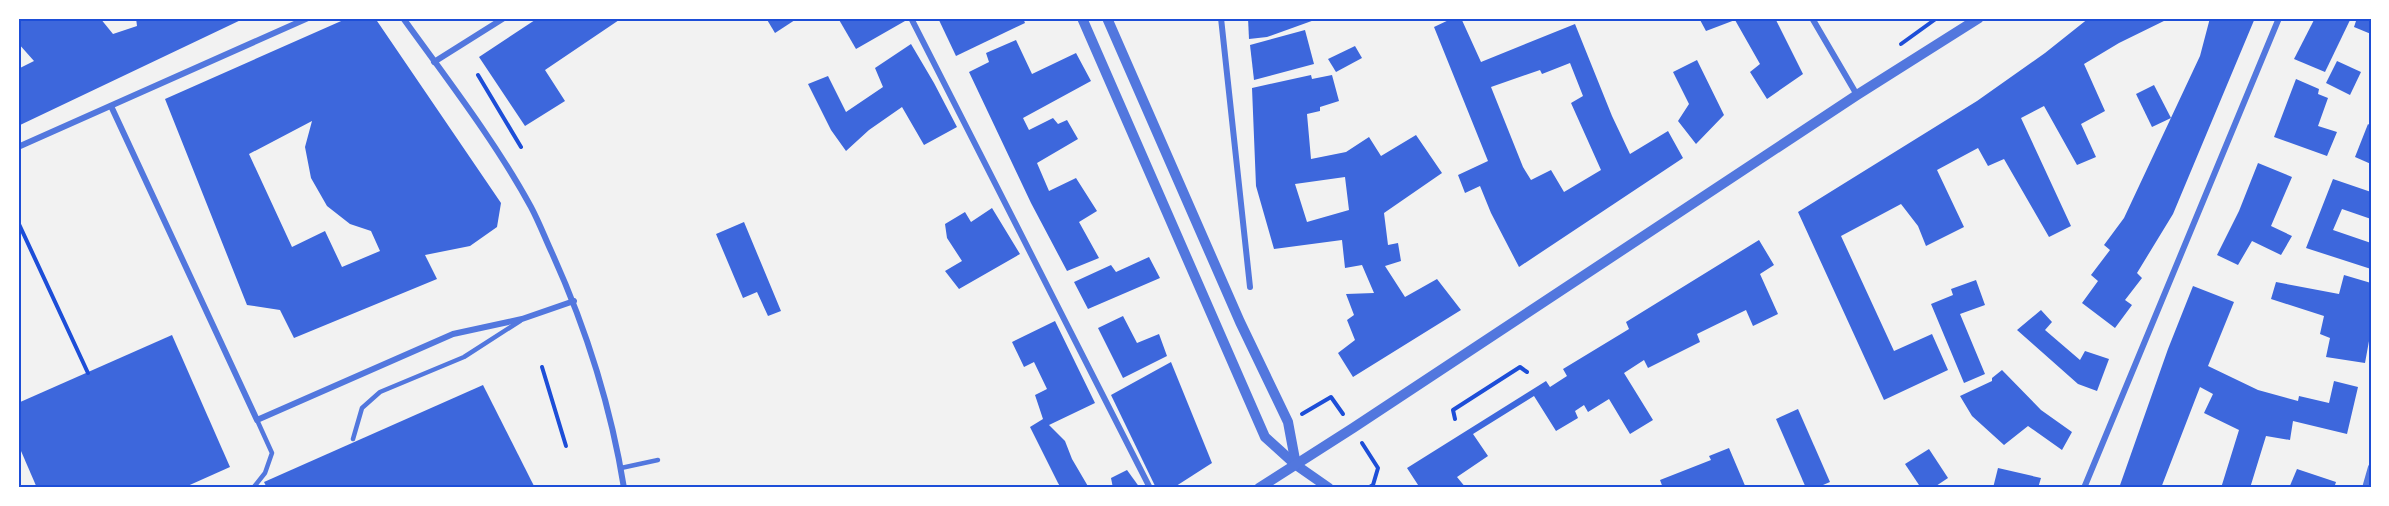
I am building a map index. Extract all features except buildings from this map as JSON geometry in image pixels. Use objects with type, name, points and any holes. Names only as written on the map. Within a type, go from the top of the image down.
[{"type":"street","points":[[18,147],[308,18]]},
{"type":"street","points":[[403,18],[501,158],[531,207],[574,301],[605,400],[624,488]]},
{"type":"street","points":[[434,62],[504,18]]},
{"type":"street","points":[[911,18],[1150,488]]},
{"type":"street","points":[[1082,18],[1265,436],[1296,465],[1329,488]]},
{"type":"street","points":[[1107,18],[1240,322],[1288,422],[1296,465]]},
{"type":"street","points":[[1221,18],[1250,287]]},
{"type":"street","points":[[1812,18],[1857,95]]},
{"type":"street","points":[[1259,488],[1857,95],[1979,18]]},
{"type":"street","points":[[2084,488],[2279,18]]},
{"type":"street","points":[[111,106],[257,420],[453,334],[522,319],[574,301]]},
{"type":"street","points":[[2365,488],[2371,467]]},
{"type":"lane","points":[[353,439],[362,408],[380,392],[464,357],[522,319]]},
{"type":"lane","points":[[254,488],[265,473],[272,453],[257,420]]},
{"type":"lane","points":[[621,468],[658,460]]},
{"type":"path","points":[[478,75],[521,147]]},
{"type":"path","points":[[18,222],[88,373]]},
{"type":"path","points":[[542,367],[566,446]]},
{"type":"path","points":[[1455,418],[1453,410],[1520,367],[1527,372]]}]
